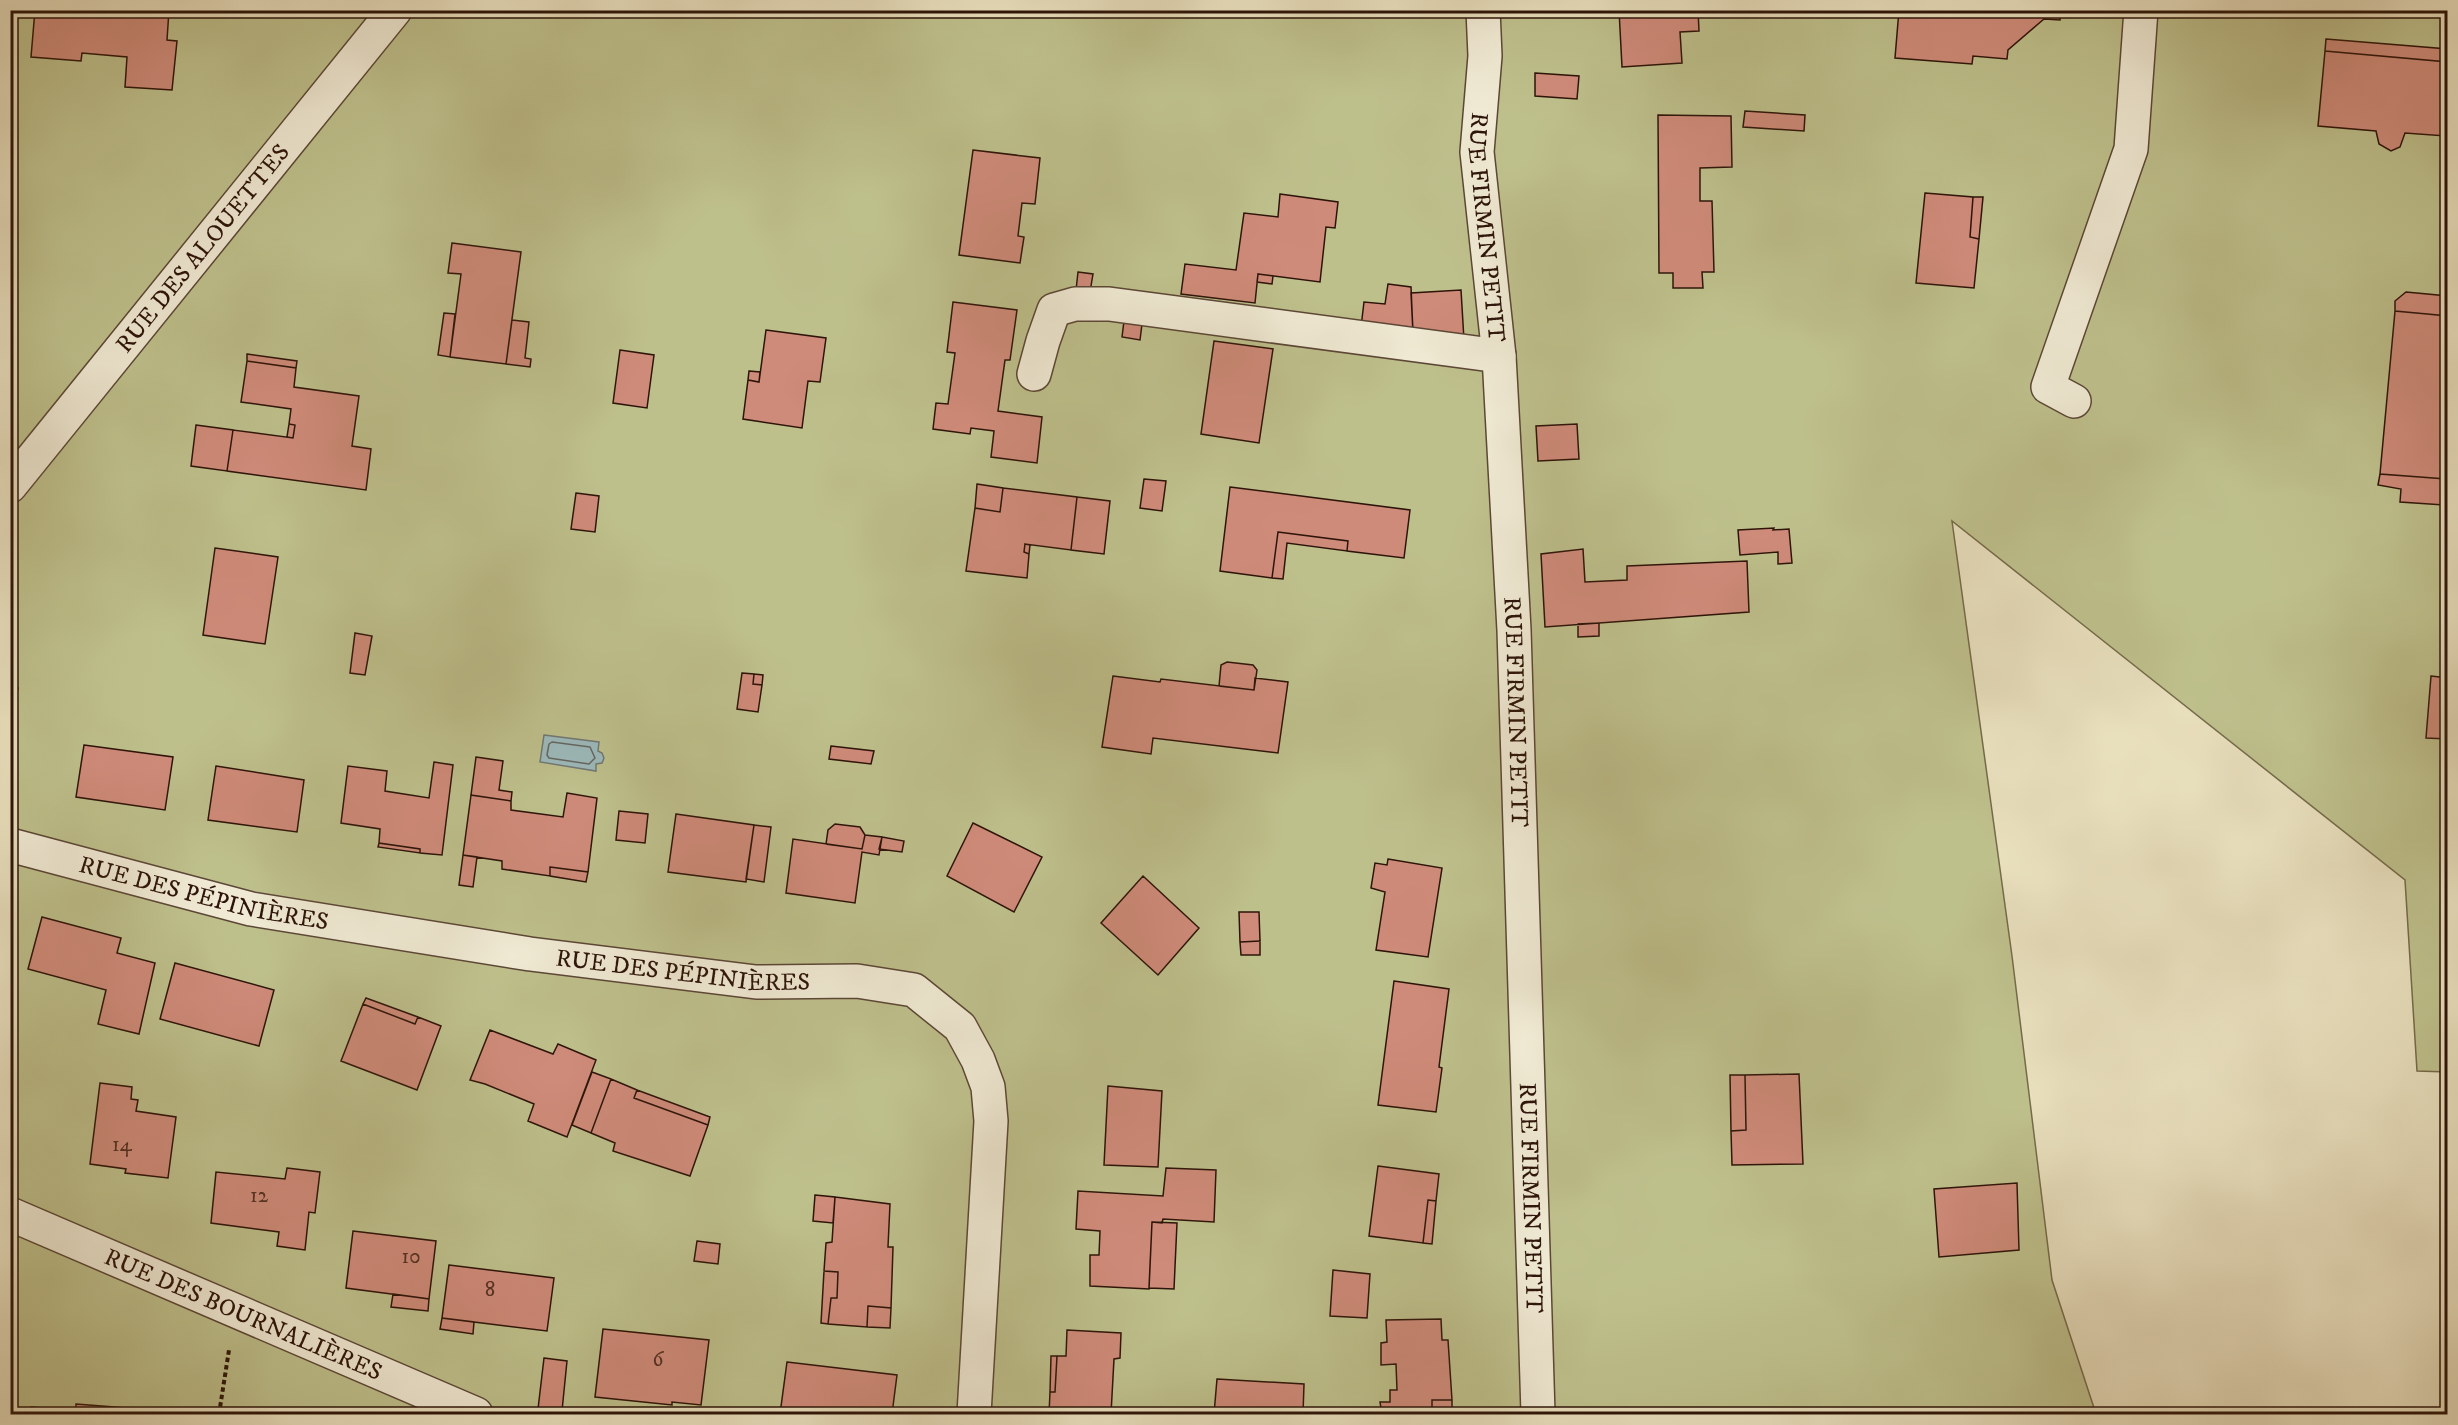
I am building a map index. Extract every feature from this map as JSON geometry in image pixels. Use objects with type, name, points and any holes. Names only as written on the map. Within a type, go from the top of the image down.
[{"type":"street","name":"RUE DES ALOUETTES","points":[[10,486],[395,10]]},
{"type":"street","name":"RUE FIRMIN PETIT","points":[[1483,10],[1485,56],[1477,152],[1499,356],[1514,642],[1539,1414]]},
{"type":"street","points":[[2074,401],[2048,387],[2131,149],[2141,10]]},
{"type":"street","points":[[1034,374],[1054,310],[1075,304],[1109,304],[1499,356]]},
{"type":"street","name":"RUE DES PÉPINIÈRES","points":[[10,845],[250,909],[483,947],[756,982],[856,981],[914,990],[960,1027],[978,1060],[988,1087],[991,1121],[974,1414]]},
{"type":"street","name":"RUE DES BOURNALIÈRES","points":[[10,1214],[476,1414]]},
{"type":"path","points":[[219,1414],[235,1310]]},
{"type":"green space","points":[[10,11],[2447,11],[2447,1072],[2417,1071],[2405,880],[1952,521],[2012,956],[2052,1280],[2096,1414],[11,1414]]},
{"type":"water","points":[[544,735],[599,742],[598,751],[604,758],[602,763],[596,764],[596,771],[540,762]]},
{"type":"building","points":[[35,10],[84,10],[84,14],[104,15],[104,10],[169,10],[167,40],[177,41],[172,90],[125,87],[127,57],[82,53],[81,61],[31,57]]},
{"type":"building","points":[[1619,10],[1698,10],[1699,31],[1680,32],[1682,63],[1622,67]]},
{"type":"building","points":[[1899,10],[1994,13],[1997,10],[2061,10],[2060,20],[2044,19],[2008,50],[2007,59],[1973,56],[1972,64],[1895,58]]},
{"type":"building","points":[[2326,39],[2448,49],[2447,62],[2325,51]]},
{"type":"building","points":[[2325,51],[2448,62],[2446,136],[2405,133],[2400,147],[2391,151],[2379,144],[2376,131],[2318,126]]},
{"type":"building","points":[[1535,73],[1579,76],[1577,99],[1535,96]]},
{"type":"building","points":[[1745,111],[1805,115],[1804,131],[1743,127]]},
{"type":"building","points":[[1658,115],[1731,116],[1732,167],[1700,168],[1700,201],[1712,201],[1714,272],[1702,272],[1703,288],[1673,288],[1673,273],[1659,273]]},
{"type":"building","points":[[973,150],[1040,158],[1035,204],[1022,203],[1018,236],[1024,237],[1020,263],[959,255]]},
{"type":"building","points":[[1925,193],[1973,197],[1970,237],[1979,239],[1974,288],[1916,283]]},
{"type":"building","points":[[1280,194],[1338,202],[1335,228],[1326,227],[1320,282],[1258,274],[1255,303],[1181,294],[1185,264],[1236,270],[1244,213],[1278,217]]},
{"type":"building","points":[[1973,197],[1983,197],[1979,239],[1970,237]]},
{"type":"building","points":[[452,243],[521,252],[506,364],[450,357],[461,274],[448,273]]},
{"type":"building","points":[[1078,272],[1093,274],[1090,292],[1076,290]]},
{"type":"building","points":[[1258,274],[1273,276],[1272,284],[1257,282]]},
{"type":"building","points":[[1388,284],[1411,287],[1413,333],[1361,327],[1364,302],[1385,304]]},
{"type":"building","points":[[1461,290],[1464,340],[1413,333],[1411,293]]},
{"type":"building","points":[[2406,292],[2448,296],[2448,316],[2395,311],[2395,301]]},
{"type":"building","points":[[953,302],[1017,310],[1010,360],[1005,360],[998,411],[1042,417],[1037,463],[991,457],[994,431],[971,428],[970,434],[933,429],[936,403],[948,404],[955,353],[947,352]]},
{"type":"building","points":[[2395,311],[2448,316],[2446,479],[2380,474]]},
{"type":"building","points":[[444,313],[455,314],[450,357],[438,355]]},
{"type":"building","points":[[512,320],[529,322],[525,358],[531,359],[530,367],[506,364]]},
{"type":"building","points":[[1124,321],[1142,324],[1140,340],[1122,337]]},
{"type":"building","points":[[766,330],[826,338],[820,382],[808,381],[802,428],[743,419],[748,380],[759,382]]},
{"type":"building","points":[[1214,341],[1273,349],[1259,443],[1201,434]]},
{"type":"building","points":[[620,350],[654,355],[647,408],[613,403]]},
{"type":"building","points":[[247,354],[297,361],[296,368],[247,361]]},
{"type":"building","points":[[247,361],[296,368],[294,387],[359,396],[352,446],[371,449],[366,490],[227,471],[233,430],[293,438],[295,425],[289,424],[291,409],[241,402]]},
{"type":"building","points":[[749,371],[760,372],[759,382],[748,380]]},
{"type":"building","points":[[289,424],[295,425],[293,438],[287,437]]},
{"type":"building","points":[[1577,424],[1579,459],[1538,461],[1536,426]]},
{"type":"building","points":[[196,425],[233,430],[227,471],[191,466]]},
{"type":"building","points":[[2380,474],[2446,479],[2444,505],[2400,502],[2401,489],[2378,485]]},
{"type":"building","points":[[1144,479],[1166,481],[1162,511],[1140,508]]},
{"type":"building","points":[[977,484],[1003,488],[1000,512],[975,508]]},
{"type":"building","points":[[1230,487],[1410,510],[1404,558],[1347,551],[1348,541],[1278,532],[1272,578],[1220,571]]},
{"type":"building","points":[[1003,488],[1077,497],[1071,550],[1025,544],[1024,552],[1029,554],[1027,578],[966,571],[975,508],[1000,512]]},
{"type":"building","points":[[576,493],[599,496],[595,532],[571,529]]},
{"type":"building","points":[[1077,497],[1110,501],[1104,554],[1071,550]]},
{"type":"building","points":[[1774,528],[1773,530],[1789,529],[1792,563],[1778,564],[1778,552],[1740,555],[1738,530]]},
{"type":"building","points":[[1278,532],[1348,541],[1347,551],[1287,543],[1283,579],[1272,578]]},
{"type":"building","points":[[1025,544],[1030,545],[1029,554],[1024,552]]},
{"type":"building","points":[[215,548],[278,557],[265,644],[203,635]]},
{"type":"building","points":[[1583,549],[1585,582],[1627,580],[1627,566],[1747,561],[1749,612],[1545,627],[1541,554]]},
{"type":"building","points":[[1599,623],[1599,636],[1578,637],[1578,624]]},
{"type":"building","points":[[355,633],[372,636],[365,675],[350,673]]},
{"type":"building","points":[[1227,662],[1253,665],[1257,670],[1254,690],[1219,686],[1221,665]]},
{"type":"building","points":[[742,673],[754,674],[753,684],[762,685],[758,712],[737,709]]},
{"type":"building","points":[[754,674],[763,675],[762,685],[753,684]]},
{"type":"building","points":[[1113,676],[1254,690],[1255,678],[1288,682],[1278,753],[1153,738],[1151,754],[1102,747]]},
{"type":"building","points":[[2431,676],[2448,678],[2448,739],[2426,738]]},
{"type":"building","points":[[10,686],[18,688],[10,716]]},
{"type":"building","points":[[84,745],[173,757],[165,810],[76,797]]},
{"type":"building","points":[[831,746],[874,751],[871,764],[829,759]]},
{"type":"building","points":[[476,757],[503,761],[499,790],[512,792],[511,801],[471,795]]},
{"type":"building","points":[[434,762],[453,765],[442,855],[420,853],[420,849],[379,843],[380,829],[341,823],[348,766],[387,771],[385,791],[429,798]]},
{"type":"building","points":[[216,766],[304,780],[297,832],[208,820]]},
{"type":"building","points":[[567,793],[597,798],[588,872],[550,867],[550,876],[502,869],[502,861],[463,855],[471,795],[511,801],[511,810],[563,817]]},
{"type":"building","points":[[619,811],[648,814],[645,843],[616,840]]},
{"type":"building","points":[[676,814],[754,825],[746,882],[668,872]]},
{"type":"building","points":[[973,823],[1042,857],[1014,912],[947,876]]},
{"type":"building","points":[[835,824],[860,827],[865,835],[862,849],[826,844],[828,830]]},
{"type":"building","points":[[754,825],[771,827],[764,882],[746,879]]},
{"type":"building","points":[[865,835],[882,837],[879,855],[862,852],[855,903],[786,893],[793,839],[862,849]]},
{"type":"building","points":[[882,837],[904,841],[902,852],[879,849]]},
{"type":"building","points":[[379,843],[420,849],[420,853],[378,847]]},
{"type":"building","points":[[463,855],[477,857],[473,887],[459,885]]},
{"type":"building","points":[[1388,859],[1442,868],[1428,957],[1376,950],[1385,892],[1371,888],[1375,863],[1387,865]]},
{"type":"building","points":[[550,867],[588,872],[586,882],[550,876]]},
{"type":"building","points":[[1143,876],[1199,928],[1158,975],[1101,923]]},
{"type":"building","points":[[1239,912],[1259,912],[1260,941],[1240,942]]},
{"type":"building","points":[[42,917],[121,938],[117,953],[155,963],[139,1034],[98,1024],[106,990],[28,969]]},
{"type":"building","points":[[1260,941],[1260,955],[1241,955],[1240,942]]},
{"type":"building","points":[[175,963],[274,990],[259,1046],[160,1019]]},
{"type":"building","points":[[1394,981],[1449,989],[1436,1112],[1378,1105]]},
{"type":"building","points":[[366,998],[418,1017],[415,1024],[363,1004]]},
{"type":"building","points":[[363,1004],[415,1024],[418,1017],[441,1026],[417,1090],[341,1061]]},
{"type":"building","points":[[490,1030],[553,1054],[558,1044],[596,1060],[567,1137],[528,1121],[534,1104],[470,1080]]},
{"type":"building","points":[[592,1072],[611,1079],[591,1133],[572,1125]]},
{"type":"building","points":[[1799,1074],[1803,1164],[1732,1165],[1731,1131],[1746,1130],[1745,1075]]},
{"type":"building","points":[[1730,1075],[1745,1075],[1746,1130],[1731,1131]]},
{"type":"building","points":[[611,1079],[637,1090],[634,1098],[708,1125],[690,1176],[613,1151],[615,1143],[591,1133]]},
{"type":"building","points":[[100,1083],[132,1087],[131,1099],[138,1100],[136,1111],[176,1117],[168,1178],[125,1173],[126,1169],[90,1164]]},
{"type":"building","points":[[1108,1086],[1162,1091],[1158,1167],[1104,1165]]},
{"type":"building","points":[[637,1090],[710,1117],[708,1125],[634,1098]]},
{"type":"building","points":[[1378,1166],[1439,1174],[1436,1201],[1428,1200],[1423,1243],[1369,1236]]},
{"type":"building","points":[[287,1168],[320,1172],[315,1213],[309,1212],[305,1250],[277,1246],[279,1232],[211,1223],[216,1172],[285,1179]]},
{"type":"building","points":[[1166,1168],[1216,1170],[1214,1222],[1163,1219],[1162,1223],[1152,1222],[1149,1289],[1090,1286],[1090,1255],[1099,1255],[1100,1231],[1076,1229],[1078,1191],[1163,1196]]},
{"type":"building","points":[[2017,1183],[2019,1250],[1939,1257],[1934,1189]]},
{"type":"building","points":[[815,1195],[835,1197],[833,1223],[813,1221]]},
{"type":"building","points":[[835,1197],[890,1204],[888,1247],[893,1247],[891,1308],[868,1306],[867,1327],[828,1324],[831,1298],[837,1298],[838,1272],[824,1271],[826,1243],[832,1242]]},
{"type":"building","points":[[1428,1200],[1436,1201],[1432,1244],[1423,1243]]},
{"type":"building","points":[[1152,1222],[1177,1223],[1174,1289],[1149,1288]]},
{"type":"building","points":[[353,1231],[436,1241],[429,1299],[346,1288]]},
{"type":"building","points":[[697,1241],[720,1244],[718,1264],[694,1261]]},
{"type":"building","points":[[449,1265],[554,1278],[547,1331],[442,1318]]},
{"type":"building","points":[[1333,1270],[1370,1274],[1367,1318],[1330,1316]]},
{"type":"building","points":[[824,1271],[838,1272],[837,1298],[831,1298],[828,1324],[821,1323]]},
{"type":"building","points":[[393,1294],[429,1299],[428,1311],[391,1307]]},
{"type":"building","points":[[868,1306],[891,1308],[890,1328],[867,1327]]},
{"type":"building","points":[[442,1318],[474,1322],[473,1334],[440,1329]]},
{"type":"building","points":[[1441,1319],[1442,1340],[1448,1340],[1452,1400],[1432,1400],[1432,1414],[1382,1414],[1380,1402],[1390,1402],[1390,1390],[1397,1390],[1396,1364],[1381,1365],[1381,1343],[1387,1342],[1386,1320]]},
{"type":"building","points":[[603,1329],[709,1340],[701,1405],[672,1402],[672,1405],[595,1397]]},
{"type":"building","points":[[1067,1330],[1121,1333],[1120,1358],[1114,1359],[1111,1414],[1049,1414],[1050,1392],[1055,1392],[1057,1356],[1066,1356]]},
{"type":"building","points":[[1051,1356],[1057,1356],[1055,1392],[1050,1392]]},
{"type":"building","points":[[544,1358],[567,1361],[562,1411],[538,1409]]},
{"type":"building","points":[[787,1362],[897,1375],[892,1414],[780,1414]]},
{"type":"building","points":[[1217,1379],[1304,1384],[1303,1414],[1214,1414]]},
{"type":"building","points":[[1432,1400],[1452,1400],[1452,1414],[1432,1414]]},
{"type":"building","points":[[76,1404],[114,1407],[113,1414],[76,1411]]},
{"type":"building","points":[[31,1407],[113,1414],[30,1414]]},
{"type":"building","points":[[114,1407],[153,1410],[153,1414],[113,1414]]},
{"type":"building","points":[[153,1410],[187,1413],[153,1414]]}]
